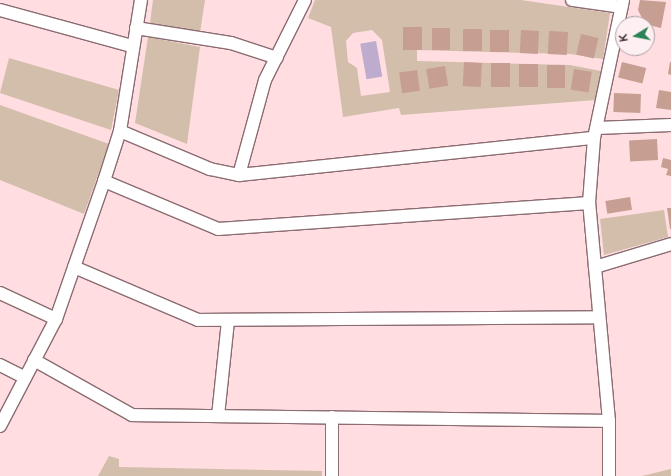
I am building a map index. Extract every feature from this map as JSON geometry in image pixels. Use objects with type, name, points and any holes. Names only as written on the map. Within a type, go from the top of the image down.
[{"type":"street","points":[[1,424],[56,320],[104,181],[120,131],[132,46],[141,0]]},
{"type":"street","points":[[239,175],[265,80],[305,0]]},
{"type":"street","points":[[572,0],[622,4],[596,133],[589,203],[609,421],[609,476]]},
{"type":"street","points":[[0,10],[132,46]]},
{"type":"street","points":[[136,28],[231,43],[277,58]]},
{"type":"street","points":[[120,131],[210,169],[239,175],[671,125]]},
{"type":"street","points":[[104,181],[218,229],[589,203]]},
{"type":"street","points":[[595,267],[671,244]]},
{"type":"street","points":[[74,267],[198,320],[228,321],[599,317]]},
{"type":"street","points":[[0,293],[56,320]]},
{"type":"street","points":[[218,416],[228,321]]},
{"type":"street","points":[[34,360],[132,415],[609,421]]},
{"type":"street","points":[[0,365],[25,378]]},
{"type":"street","points":[[332,417],[332,476]]},
{"type":"shaded area","points":[[153,0],[205,0],[200,32],[150,23]]},
{"type":"shaded area","points":[[315,0],[521,0],[610,13],[603,59],[570,54],[417,50],[417,61],[570,65],[601,71],[596,100],[401,115],[399,108],[343,117],[331,27],[308,18]],"holes":[[[372,30],[382,40],[390,92],[361,96],[357,68],[348,62],[346,41],[353,33]]]},
{"type":"shaded area","points":[[148,37],[200,47],[187,144],[135,123]]},
{"type":"shaded area","points":[[376,41],[382,76],[366,79],[360,44]]},
{"type":"shaded area","points":[[9,58],[119,90],[111,130],[0,93]]},
{"type":"shaded area","points":[[0,105],[109,144],[84,214],[0,180]]},
{"type":"shaded area","points":[[664,210],[668,237],[604,255],[600,219]]},
{"type":"shaded area","points":[[109,456],[119,459],[119,467],[322,471],[322,476],[98,476]]},
{"type":"shaded area","points":[[671,469],[671,476],[642,476]]},
{"type":"building","points":[[640,0],[666,2],[661,28],[655,26],[655,16],[641,16],[638,10]]},
{"type":"building","points":[[403,27],[422,27],[422,50],[403,50]]},
{"type":"building","points":[[432,28],[450,28],[450,50],[432,50]]},
{"type":"building","points":[[463,29],[482,29],[482,51],[463,51]]},
{"type":"building","points":[[490,30],[509,30],[509,52],[490,52]]},
{"type":"building","points":[[521,30],[539,31],[538,54],[520,53]]},
{"type":"building","points":[[549,31],[568,32],[567,55],[548,54]]},
{"type":"building","points":[[581,34],[599,38],[594,59],[576,54]]},
{"type":"building","points":[[464,62],[482,63],[481,87],[463,86]]},
{"type":"building","points":[[622,62],[646,68],[642,84],[618,78]]},
{"type":"building","points":[[671,62],[671,75],[668,74]]},
{"type":"building","points":[[491,63],[510,63],[510,87],[491,87]]},
{"type":"building","points":[[519,64],[538,64],[538,87],[519,87]]},
{"type":"building","points":[[547,65],[565,65],[565,88],[547,88]]},
{"type":"building","points":[[445,66],[448,86],[429,89],[426,69]]},
{"type":"building","points":[[574,69],[592,72],[588,93],[571,90]]},
{"type":"building","points":[[417,70],[420,91],[402,93],[399,73]]},
{"type":"building","points":[[659,90],[671,92],[671,110],[656,108]]},
{"type":"building","points":[[614,93],[641,94],[640,113],[613,112]]},
{"type":"building","points":[[657,139],[658,160],[630,161],[629,140]]},
{"type":"building","points":[[663,158],[671,160],[671,176],[666,175],[668,169],[661,167]]},
{"type":"building","points":[[630,197],[632,210],[607,214],[605,201]]},
{"type":"building","points":[[667,208],[671,208],[671,229],[670,229]]}]
